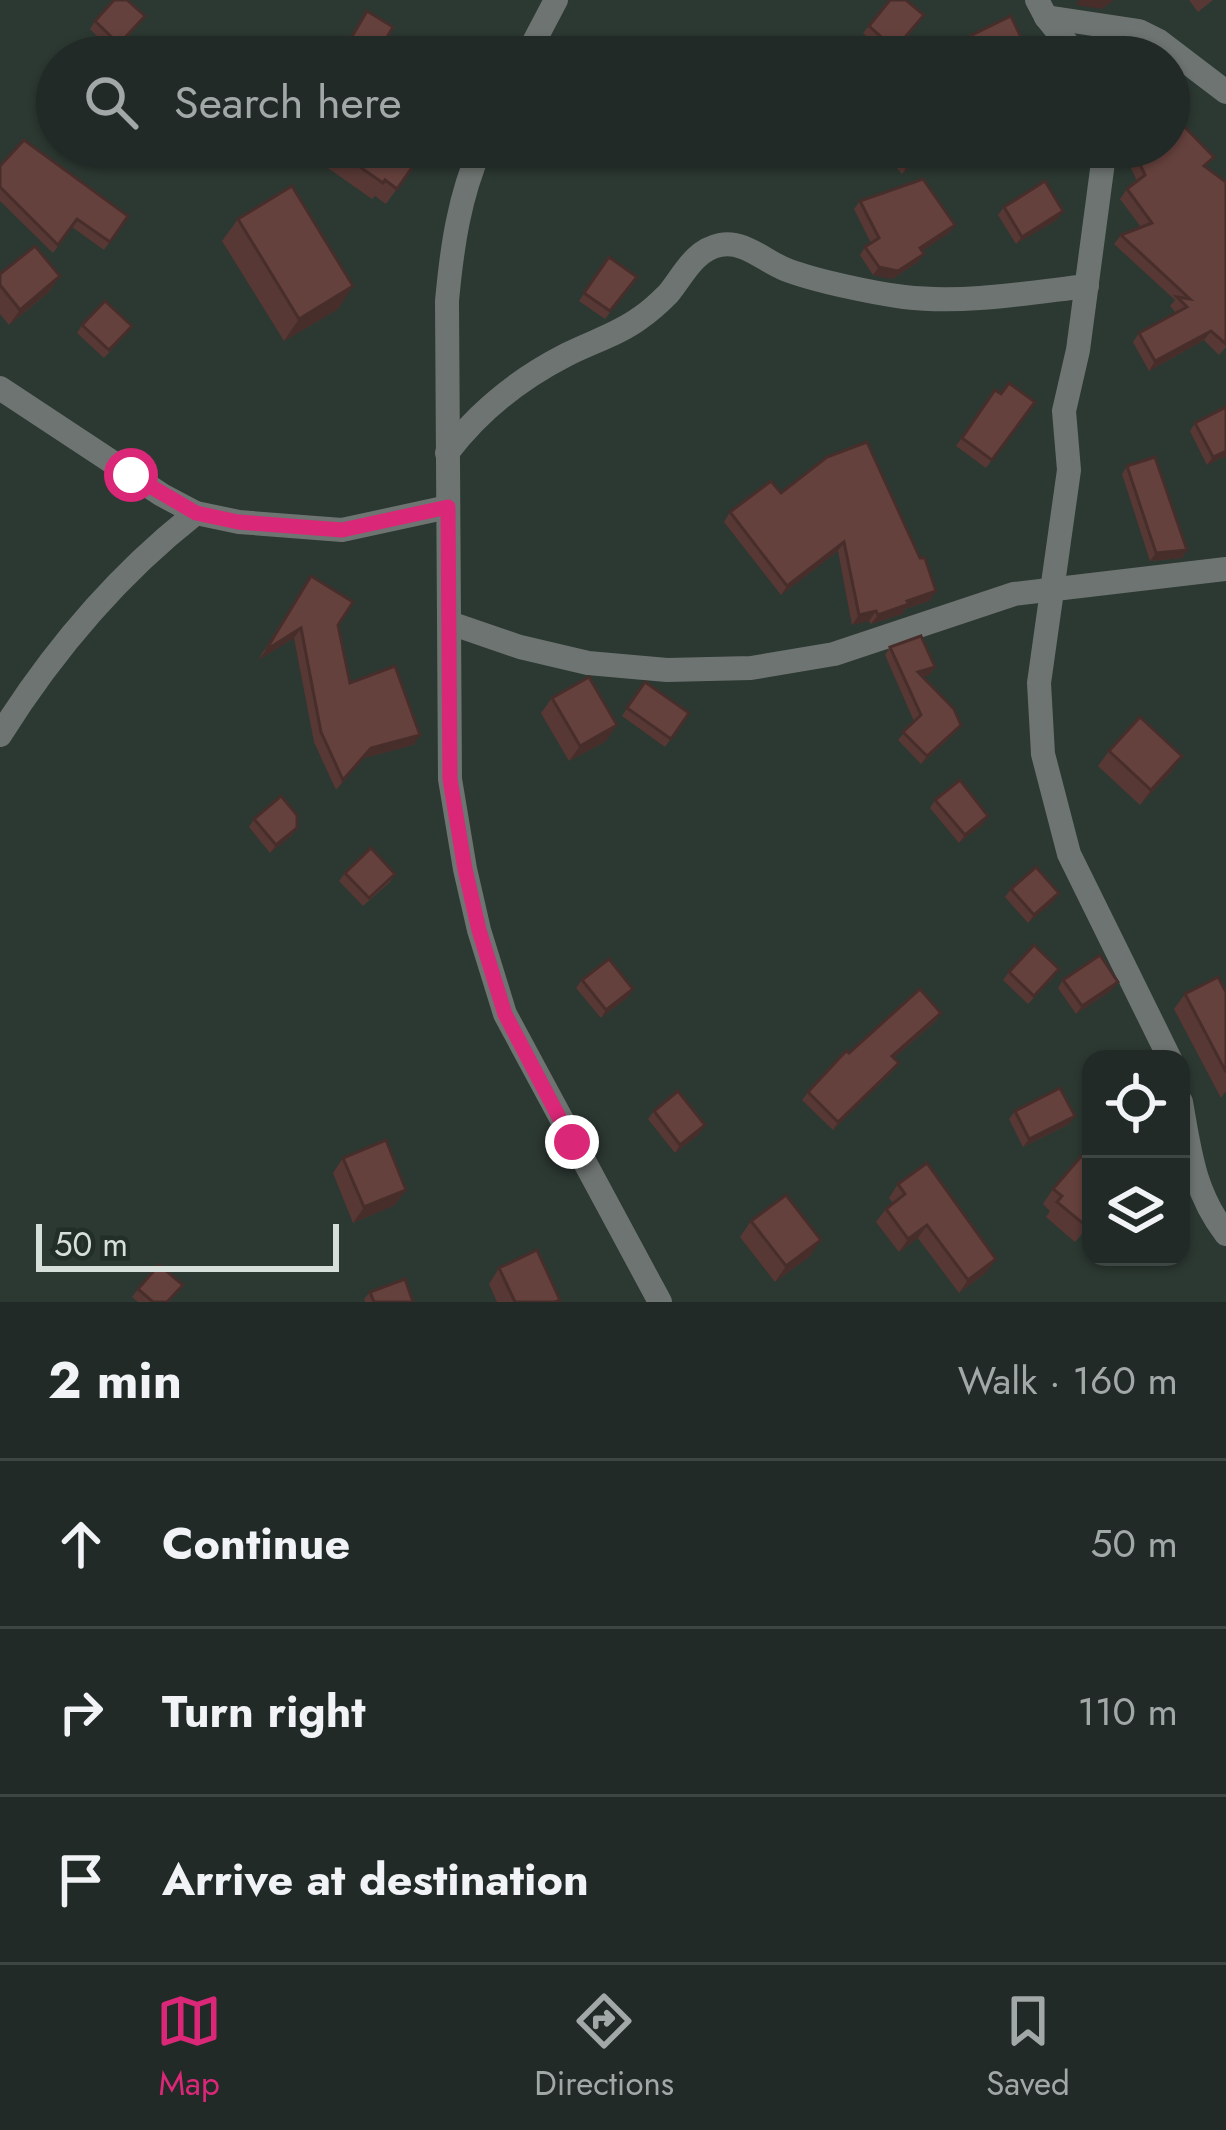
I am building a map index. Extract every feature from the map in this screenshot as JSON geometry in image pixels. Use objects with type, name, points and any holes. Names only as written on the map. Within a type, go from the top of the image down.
[{"type":"street","points":[[537,36],[556,0]]},
{"type":"street","points":[[1041,9],[1062,36]]},
{"type":"street","points":[[1041,9],[1149,36]]},
{"type":"street","points":[[1190,65],[1226,92]]},
{"type":"street","points":[[471,168],[454,229],[446,334],[450,779],[465,869],[505,1014],[660,1302]]},
{"type":"street","points":[[1102,168],[1078,350],[1064,411],[1069,470],[1039,683],[1042,754],[1077,873],[1166,1050]]},
{"type":"street","points":[[447,453],[498,399],[533,373],[641,318],[668,294],[684,269],[717,245],[738,245],[786,270],[904,297],[969,299],[1087,286]]},
{"type":"street","points":[[0,388],[196,513],[238,522],[342,530],[448,507]]},
{"type":"street","points":[[0,735],[96,604],[136,562],[196,513]]},
{"type":"street","points":[[450,623],[588,663],[667,670],[751,668],[834,653],[1014,594],[1226,569]]},
{"type":"street","points":[[1190,1157],[1208,1211],[1226,1234]]},
{"type":"building","points":[[114,0],[127,0],[145,16],[126,36],[111,36],[95,21]]},
{"type":"building","points":[[890,0],[906,0],[924,15],[906,36],[880,36],[869,26]]},
{"type":"building","points":[[367,11],[393,27],[388,36],[352,36]]},
{"type":"building","points":[[1011,16],[1020,36],[970,36]]},
{"type":"building","points":[[1190,132],[1214,157],[1204,166],[1226,182],[1226,344],[1211,331],[1155,361],[1139,333],[1187,307],[1177,297],[1190,299],[1121,235],[1152,223],[1127,189],[1145,175],[1142,168],[1190,168]]},
{"type":"building","points":[[24,140],[36,149],[36,168],[62,168],[128,216],[110,242],[77,219],[58,245],[0,187],[0,166]]},
{"type":"building","points":[[361,168],[412,168],[397,189]]},
{"type":"building","points":[[923,179],[955,225],[920,248],[924,254],[898,271],[879,267],[865,247],[879,238],[860,201]]},
{"type":"building","points":[[1045,181],[1063,211],[1022,237],[1004,207]]},
{"type":"building","points":[[292,186],[353,286],[299,319],[238,219]]},
{"type":"building","points":[[35,246],[60,276],[20,310],[0,285],[0,274]]},
{"type":"building","points":[[609,257],[637,277],[610,311],[584,293]]},
{"type":"building","points":[[105,301],[132,326],[109,350],[82,325]]},
{"type":"building","points":[[1009,383],[1035,402],[992,460],[962,438],[995,390],[1001,394]]},
{"type":"building","points":[[1226,407],[1226,451],[1213,457],[1195,423]]},
{"type":"building","points":[[867,442],[920,558],[925,558],[936,591],[878,615],[876,611],[859,615],[844,542],[787,586],[730,512],[771,481],[781,493],[827,457]]},
{"type":"building","points":[[1155,457],[1187,550],[1156,553],[1127,466]]},
{"type":"building","points":[[311,576],[353,602],[338,625],[350,683],[395,666],[420,735],[371,748],[343,780],[321,732],[301,628],[266,650]]},
{"type":"building","points":[[921,636],[935,667],[918,672],[954,709],[961,725],[927,756],[903,732],[921,715],[890,647]]},
{"type":"building","points":[[589,677],[617,725],[580,746],[552,698]]},
{"type":"building","points":[[645,682],[689,713],[671,739],[627,708]]},
{"type":"building","points":[[1140,717],[1182,756],[1151,790],[1109,751]]},
{"type":"building","points":[[960,780],[988,816],[965,835],[935,800]]},
{"type":"building","points":[[281,796],[297,815],[297,828],[276,845],[254,819]]},
{"type":"building","points":[[371,848],[395,874],[369,898],[345,873]]},
{"type":"building","points":[[1036,867],[1059,893],[1034,915],[1011,889]]},
{"type":"building","points":[[1034,945],[1059,969],[1034,996],[1009,972]]},
{"type":"building","points":[[1100,955],[1118,982],[1082,1006],[1063,980]]},
{"type":"building","points":[[609,959],[633,989],[606,1010],[582,980]]},
{"type":"building","points":[[1218,977],[1226,992],[1226,1072],[1185,994]]},
{"type":"building","points":[[920,989],[941,1013],[892,1056],[899,1063],[838,1122],[808,1092],[846,1051]]},
{"type":"building","points":[[1060,1088],[1075,1116],[1029,1139],[1015,1111]]},
{"type":"building","points":[[678,1091],[705,1125],[680,1145],[654,1111]]},
{"type":"building","points":[[386,1140],[406,1190],[364,1207],[343,1158]]},
{"type":"building","points":[[1082,1155],[1082,1223],[1057,1202],[1062,1196],[1053,1189]]},
{"type":"building","points":[[927,1163],[996,1259],[968,1280],[927,1225],[908,1239],[886,1209],[905,1194],[898,1184]]},
{"type":"building","points":[[786,1195],[821,1240],[786,1266],[751,1221]]},
{"type":"building","points":[[537,1250],[560,1300],[515,1302],[499,1268]]},
{"type":"building","points":[[159,1265],[183,1285],[167,1302],[153,1302],[138,1289]]},
{"type":"building","points":[[405,1279],[413,1302],[374,1302],[370,1292]]},
{"type":"route","points":[[131,475],[196,513],[238,522],[342,530],[448,507],[450,779],[465,869],[505,1014],[572,1142]]}]
